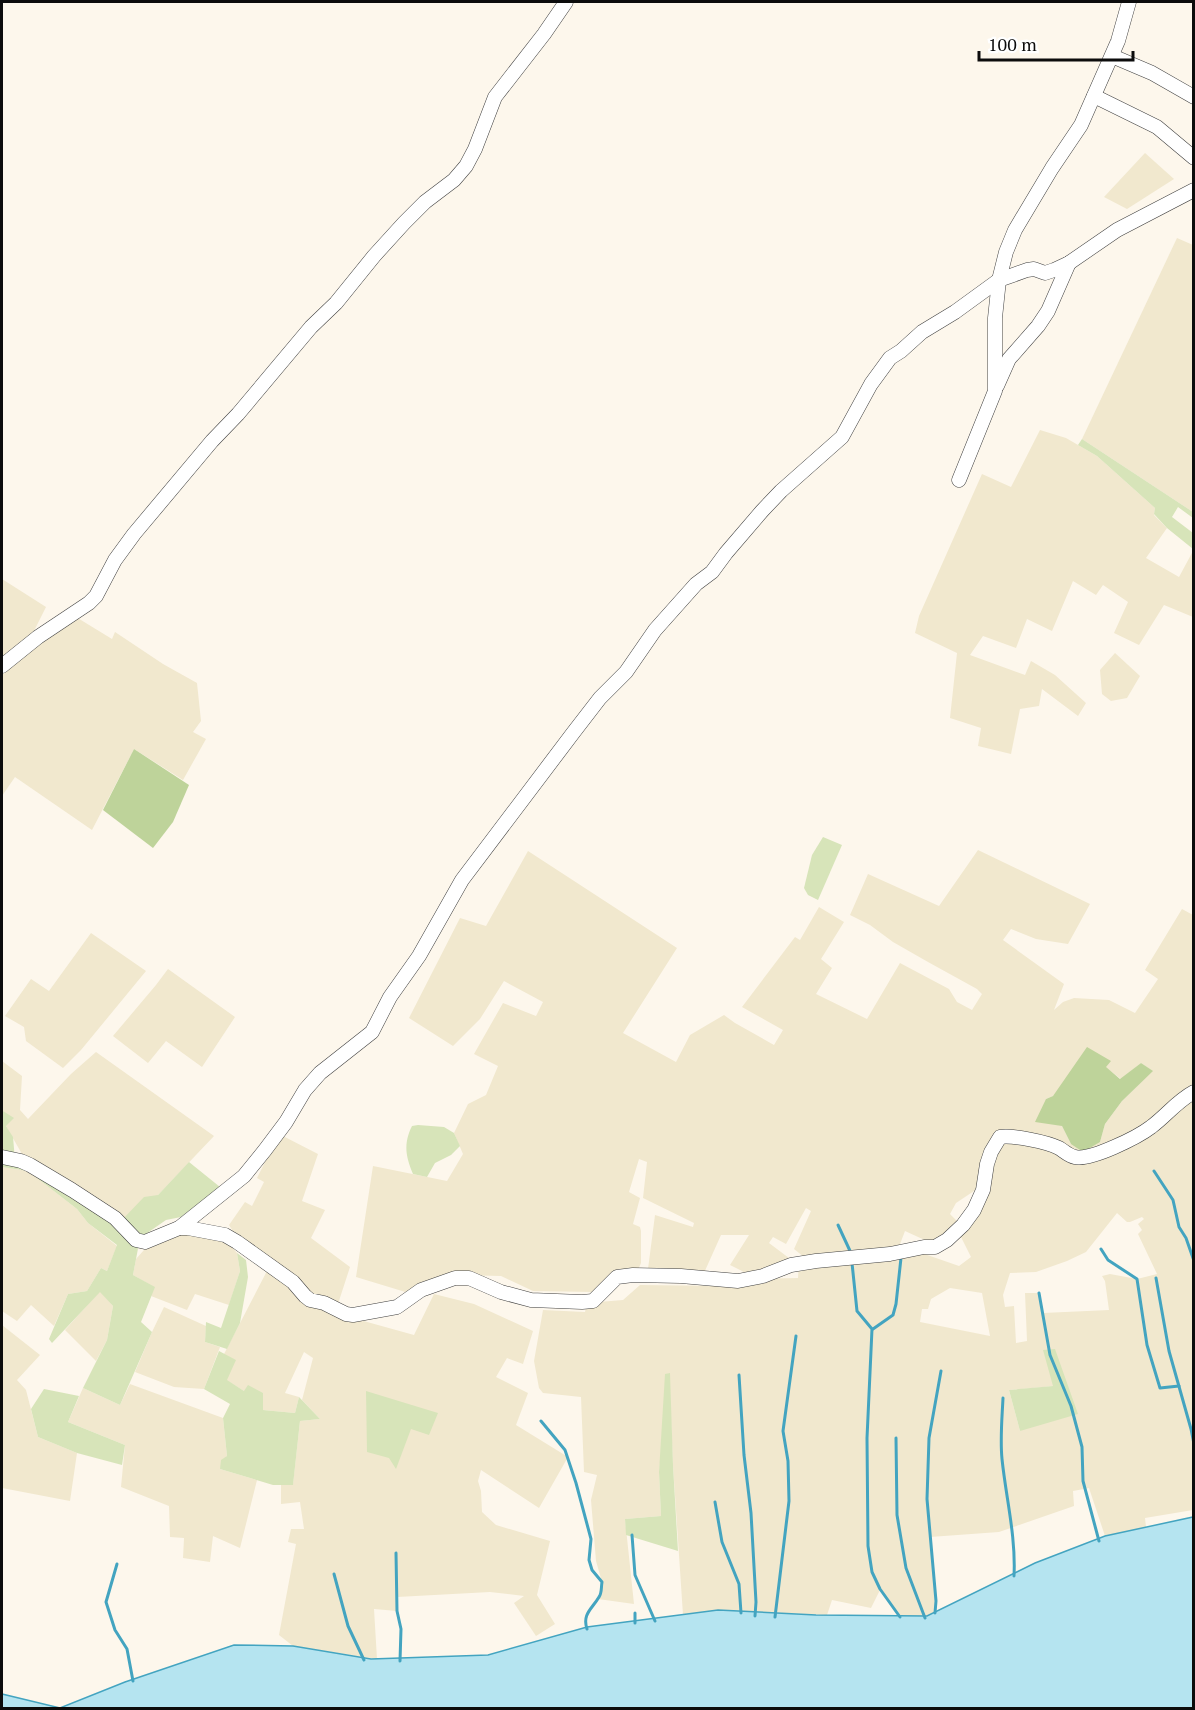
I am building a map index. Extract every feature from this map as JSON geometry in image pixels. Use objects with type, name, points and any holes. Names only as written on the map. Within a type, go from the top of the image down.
[{"type":"street","points":[[2,666],[96,596],[115,560],[134,534],[212,441],[270,378],[311,327],[336,303],[397,231],[425,202],[453,180],[466,166],[495,97],[566,2]]},
{"type":"street","points":[[995,391],[995,318],[999,280],[1006,252],[1015,230],[1081,124],[1118,41],[1128,2]]},
{"type":"street","points":[[1112,56],[1152,72],[1194,97]]},
{"type":"street","points":[[1094,96],[1157,127],[1194,158]]},
{"type":"street","points":[[2,1157],[30,1165],[115,1218],[136,1240],[145,1242],[179,1228],[244,1176],[266,1150],[305,1090],[320,1073],[372,1032],[390,997],[419,956],[462,880],[600,698],[626,672],[655,630],[696,584],[712,572],[762,511],[842,437],[871,384],[890,358],[922,332],[955,312],[999,280],[1027,270],[1034,269],[1045,273],[1069,263],[1117,230],[1194,190]]},
{"type":"street","points":[[959,480],[1009,359],[1048,311],[1069,263]]},
{"type":"street","points":[[179,1228],[225,1235],[292,1282],[310,1300],[324,1303],[346,1314],[368,1313],[397,1307],[421,1290],[462,1277],[488,1285],[501,1292],[531,1300],[593,1301],[617,1277],[681,1276],[738,1281],[763,1276],[791,1265],[890,1254],[934,1246],[947,1240],[963,1225],[974,1209],[983,1190],[991,1152],[1000,1137],[1044,1142],[1060,1148],[1075,1158],[1085,1157],[1108,1150],[1150,1128],[1178,1102],[1194,1092]]},
{"type":"shaded area","points":[[1145,153],[1174,179],[1127,209],[1104,197]]},
{"type":"shaded area","points":[[1177,238],[1193,245],[1193,512],[1082,439]]},
{"type":"shaded area","points":[[1040,430],[1066,438],[1097,456],[1155,508],[1154,515],[1167,528],[1146,558],[1179,577],[1193,551],[1193,617],[1164,605],[1139,645],[1114,633],[1128,602],[1103,585],[1096,595],[1073,581],[1052,631],[1027,619],[1016,648],[983,636],[970,655],[1025,675],[1031,661],[1055,675],[1086,703],[1078,716],[1042,689],[1039,706],[1020,709],[1011,754],[978,746],[981,728],[950,718],[957,653],[915,633],[919,616],[982,474],[1011,487]]},
{"type":"shaded area","points":[[2,579],[46,607],[33,633],[2,657]]},
{"type":"shaded area","points":[[76,617],[112,639],[115,632],[163,664],[197,683],[201,721],[193,732],[206,739],[183,780],[134,749],[92,830],[15,777],[2,796],[2,675],[31,649]]},
{"type":"shaded area","points":[[1115,653],[1140,676],[1127,698],[1111,701],[1102,694],[1100,670]]},
{"type":"shaded area","points":[[978,850],[1090,904],[1068,944],[1036,939],[1011,929],[1003,940],[1064,984],[1054,1010],[1063,1002],[1074,998],[1109,1000],[1135,1013],[1158,979],[1145,970],[1182,909],[1193,915],[1193,1510],[1145,1518],[1146,1527],[1105,1536],[1089,1488],[1073,1491],[1074,1506],[999,1532],[930,1537],[936,1601],[935,1612],[927,1616],[899,1616],[880,1590],[871,1608],[832,1600],[827,1615],[718,1610],[683,1615],[669,1373],[659,1472],[661,1516],[625,1519],[634,1604],[598,1599],[602,1582],[596,1561],[591,1500],[597,1475],[584,1472],[581,1397],[543,1393],[539,1388],[534,1361],[543,1310],[585,1312],[587,1303],[623,1300],[640,1285],[723,1286],[749,1279],[798,1278],[799,1263],[809,1261],[794,1249],[811,1211],[806,1208],[786,1244],[773,1237],[769,1243],[789,1258],[787,1266],[754,1277],[730,1265],[749,1235],[721,1235],[704,1273],[648,1269],[655,1215],[693,1227],[694,1223],[643,1198],[647,1162],[639,1159],[629,1192],[640,1198],[633,1224],[640,1227],[641,1231],[641,1263],[637,1272],[616,1275],[592,1292],[533,1291],[501,1276],[460,1275],[412,1294],[356,1277],[373,1166],[447,1181],[463,1154],[454,1133],[468,1104],[486,1095],[498,1066],[474,1054],[503,1003],[536,1016],[543,1002],[504,981],[480,1019],[453,1046],[409,1018],[460,918],[486,926],[528,851],[677,948],[623,1033],[676,1062],[690,1035],[724,1015],[774,1045],[783,1030],[742,1007],[795,937],[800,940],[819,907],[844,922],[821,959],[832,968],[816,994],[867,1019],[900,963],[949,989],[957,1002],[972,1010],[982,994],[977,989],[850,915],[868,874],[939,906]],"holes":[[[1110,1061],[1105,1067],[1121,1079],[1141,1063],[1152,1071],[1122,1101],[1105,1124],[1100,1142],[1071,1144],[1046,1099]],[[977,1189],[960,1235],[971,1257],[959,1266],[913,1250],[897,1252],[905,1231],[929,1242],[941,1236],[957,1221],[950,1214],[956,1203]],[[1117,1213],[1127,1222],[1142,1217],[1144,1219],[1138,1224],[1142,1230],[1138,1234],[1157,1274],[1137,1279],[1110,1274],[1102,1276],[1105,1281],[1109,1310],[1043,1313],[1039,1293],[1025,1293],[1027,1341],[1016,1343],[1014,1306],[1005,1307],[1003,1295],[1010,1273],[1036,1272],[1086,1252]],[[950,1288],[982,1293],[990,1336],[920,1322],[922,1309],[928,1309],[931,1299]],[[1054,1386],[1020,1431],[1009,1390]]]},
{"type":"shaded area","points":[[91,933],[146,971],[81,1050],[63,1068],[26,1041],[24,1027],[5,1016],[31,979],[49,991]]},
{"type":"shaded area","points":[[168,969],[235,1017],[202,1067],[166,1041],[148,1063],[113,1036]]},
{"type":"shaded area","points":[[96,1052],[214,1136],[158,1195],[122,1220],[106,1207],[22,1154],[6,1126],[4,1111],[2,1113],[2,1061],[22,1076],[20,1110],[28,1119],[71,1074]]},
{"type":"shaded area","points":[[279,1134],[318,1154],[302,1201],[325,1210],[311,1238],[350,1267],[337,1307],[320,1298],[239,1241],[229,1225],[245,1202],[252,1206],[264,1182],[257,1178]]},
{"type":"shaded area","points":[[2,1167],[28,1171],[77,1209],[88,1223],[117,1246],[107,1271],[101,1268],[87,1291],[68,1294],[54,1326],[31,1305],[17,1321],[2,1311]]},
{"type":"shaded area","points":[[184,1231],[225,1239],[237,1253],[240,1271],[229,1305],[195,1294],[187,1310],[151,1296],[154,1287],[133,1275],[136,1259],[152,1241]]},
{"type":"shaded area","points":[[268,1269],[342,1315],[414,1335],[434,1294],[474,1304],[533,1331],[523,1364],[507,1358],[496,1377],[528,1393],[516,1425],[568,1457],[539,1508],[481,1470],[478,1481],[482,1512],[496,1525],[550,1541],[537,1595],[555,1624],[536,1636],[514,1603],[524,1596],[490,1592],[397,1597],[397,1611],[374,1609],[377,1659],[293,1646],[279,1635],[296,1544],[288,1542],[291,1529],[304,1529],[300,1502],[281,1504],[281,1485],[293,1484],[300,1421],[320,1419],[302,1400],[313,1358],[304,1352],[285,1393],[299,1397],[295,1413],[263,1410],[244,1391],[226,1380],[224,1354]]},
{"type":"shaded area","points":[[100,1291],[113,1306],[107,1340],[96,1361],[65,1330]]},
{"type":"shaded area","points":[[164,1307],[206,1326],[205,1342],[220,1347],[204,1389],[174,1387],[135,1372]]},
{"type":"shaded area","points":[[2,1325],[40,1355],[17,1380],[26,1390],[38,1437],[77,1453],[70,1501],[2,1488]]},
{"type":"shaded area","points":[[130,1384],[223,1418],[227,1456],[220,1469],[257,1480],[240,1548],[213,1536],[210,1562],[183,1558],[184,1538],[170,1537],[169,1506],[121,1487],[125,1445],[68,1422],[83,1388],[120,1405]]},
{"type":"green space","points":[[1082,439],[1193,512],[1193,518],[1178,507],[1172,517],[1193,533],[1193,549],[1154,514],[1155,508],[1097,456],[1078,445]]},
{"type":"green space","points":[[134,749],[189,785],[173,822],[153,848],[103,810]]},
{"type":"green space","points":[[823,837],[842,845],[818,900],[808,895],[804,888],[812,855]]},
{"type":"green space","points":[[1087,1047],[1111,1061],[1106,1067],[1120,1079],[1141,1063],[1153,1071],[1122,1101],[1105,1124],[1100,1142],[1083,1152],[1071,1144],[1062,1126],[1035,1122],[1046,1099],[1053,1096]]},
{"type":"green space","points":[[3,1111],[14,1118],[6,1126],[13,1137],[15,1160],[122,1220],[144,1197],[158,1195],[189,1162],[220,1187],[181,1217],[166,1220],[140,1238],[133,1275],[155,1287],[141,1322],[152,1332],[120,1405],[83,1388],[107,1340],[113,1306],[100,1292],[52,1343],[49,1339],[68,1294],[87,1291],[101,1268],[107,1271],[117,1245],[88,1223],[77,1209],[28,1171],[2,1167]]},
{"type":"green space","points":[[412,1126],[444,1127],[454,1133],[460,1146],[451,1155],[435,1163],[427,1177],[413,1174],[407,1156],[409,1133]]},
{"type":"green space","points":[[237,1253],[246,1260],[248,1277],[240,1323],[227,1349],[205,1342],[206,1322],[221,1328],[240,1271]]},
{"type":"green space","points":[[1055,1349],[1078,1414],[1020,1431],[1009,1390],[1053,1386],[1043,1350]]},
{"type":"green space","points":[[219,1351],[236,1360],[227,1380],[244,1391],[248,1385],[263,1393],[263,1410],[295,1413],[299,1397],[320,1419],[300,1421],[293,1485],[273,1485],[220,1469],[221,1460],[227,1456],[223,1418],[230,1404],[204,1389]]},
{"type":"green space","points":[[670,1373],[678,1551],[626,1535],[625,1519],[661,1516],[659,1472],[665,1374]]},
{"type":"green space","points":[[44,1389],[79,1396],[68,1422],[125,1445],[122,1465],[77,1453],[38,1437],[31,1409]]},
{"type":"green space","points":[[366,1391],[438,1413],[429,1435],[411,1429],[396,1469],[389,1458],[367,1452]]},
{"type":"water","points":[[1193,1517],[1193,1708],[60,1708],[125,1682],[234,1645],[293,1646],[371,1659],[488,1655],[587,1627],[718,1610],[816,1615],[927,1616],[1035,1563],[1105,1536]]},
{"type":"water","points":[[2,1694],[60,1708],[2,1708]]},
{"type":"waterway","points":[[1154,1171],[1173,1200],[1179,1227],[1186,1238],[1194,1261]]},
{"type":"waterway","points":[[838,1225],[851,1253]]},
{"type":"waterway","points":[[1101,1249],[1108,1260],[1137,1279],[1147,1345],[1160,1388],[1179,1386]]},
{"type":"waterway","points":[[873,1329],[893,1315],[901,1258]]},
{"type":"waterway","points":[[852,1263],[857,1311],[872,1329],[867,1438],[868,1546],[872,1572],[880,1589],[900,1617]]},
{"type":"waterway","points":[[1156,1278],[1169,1351],[1194,1444]]},
{"type":"waterway","points":[[1039,1293],[1050,1355],[1071,1406],[1082,1447],[1083,1481],[1099,1541]]},
{"type":"waterway","points":[[775,1617],[789,1501],[788,1461],[783,1431],[796,1336]]},
{"type":"waterway","points":[[935,1613],[936,1601],[927,1499],[929,1438],[941,1371]]},
{"type":"waterway","points":[[739,1375],[744,1455],[751,1513],[755,1616]]},
{"type":"waterway","points":[[1003,1398],[1001,1451],[1012,1532],[1014,1576]]},
{"type":"waterway","points":[[541,1421],[565,1450],[591,1539],[589,1560],[592,1570],[602,1582],[600,1595],[587,1615],[587,1629]]},
{"type":"waterway","points":[[896,1438],[897,1515],[906,1568],[925,1618]]},
{"type":"waterway","points":[[715,1502],[722,1542],[739,1584],[741,1613]]},
{"type":"waterway","points":[[632,1535],[635,1575],[655,1621]]},
{"type":"waterway","points":[[396,1553],[397,1611],[401,1629],[400,1661]]},
{"type":"waterway","points":[[117,1564],[106,1602],[115,1630],[127,1649],[133,1681]]},
{"type":"waterway","points":[[334,1574],[348,1626],[364,1660]]},
{"type":"waterway","points":[[635,1613],[635,1623]]}]
